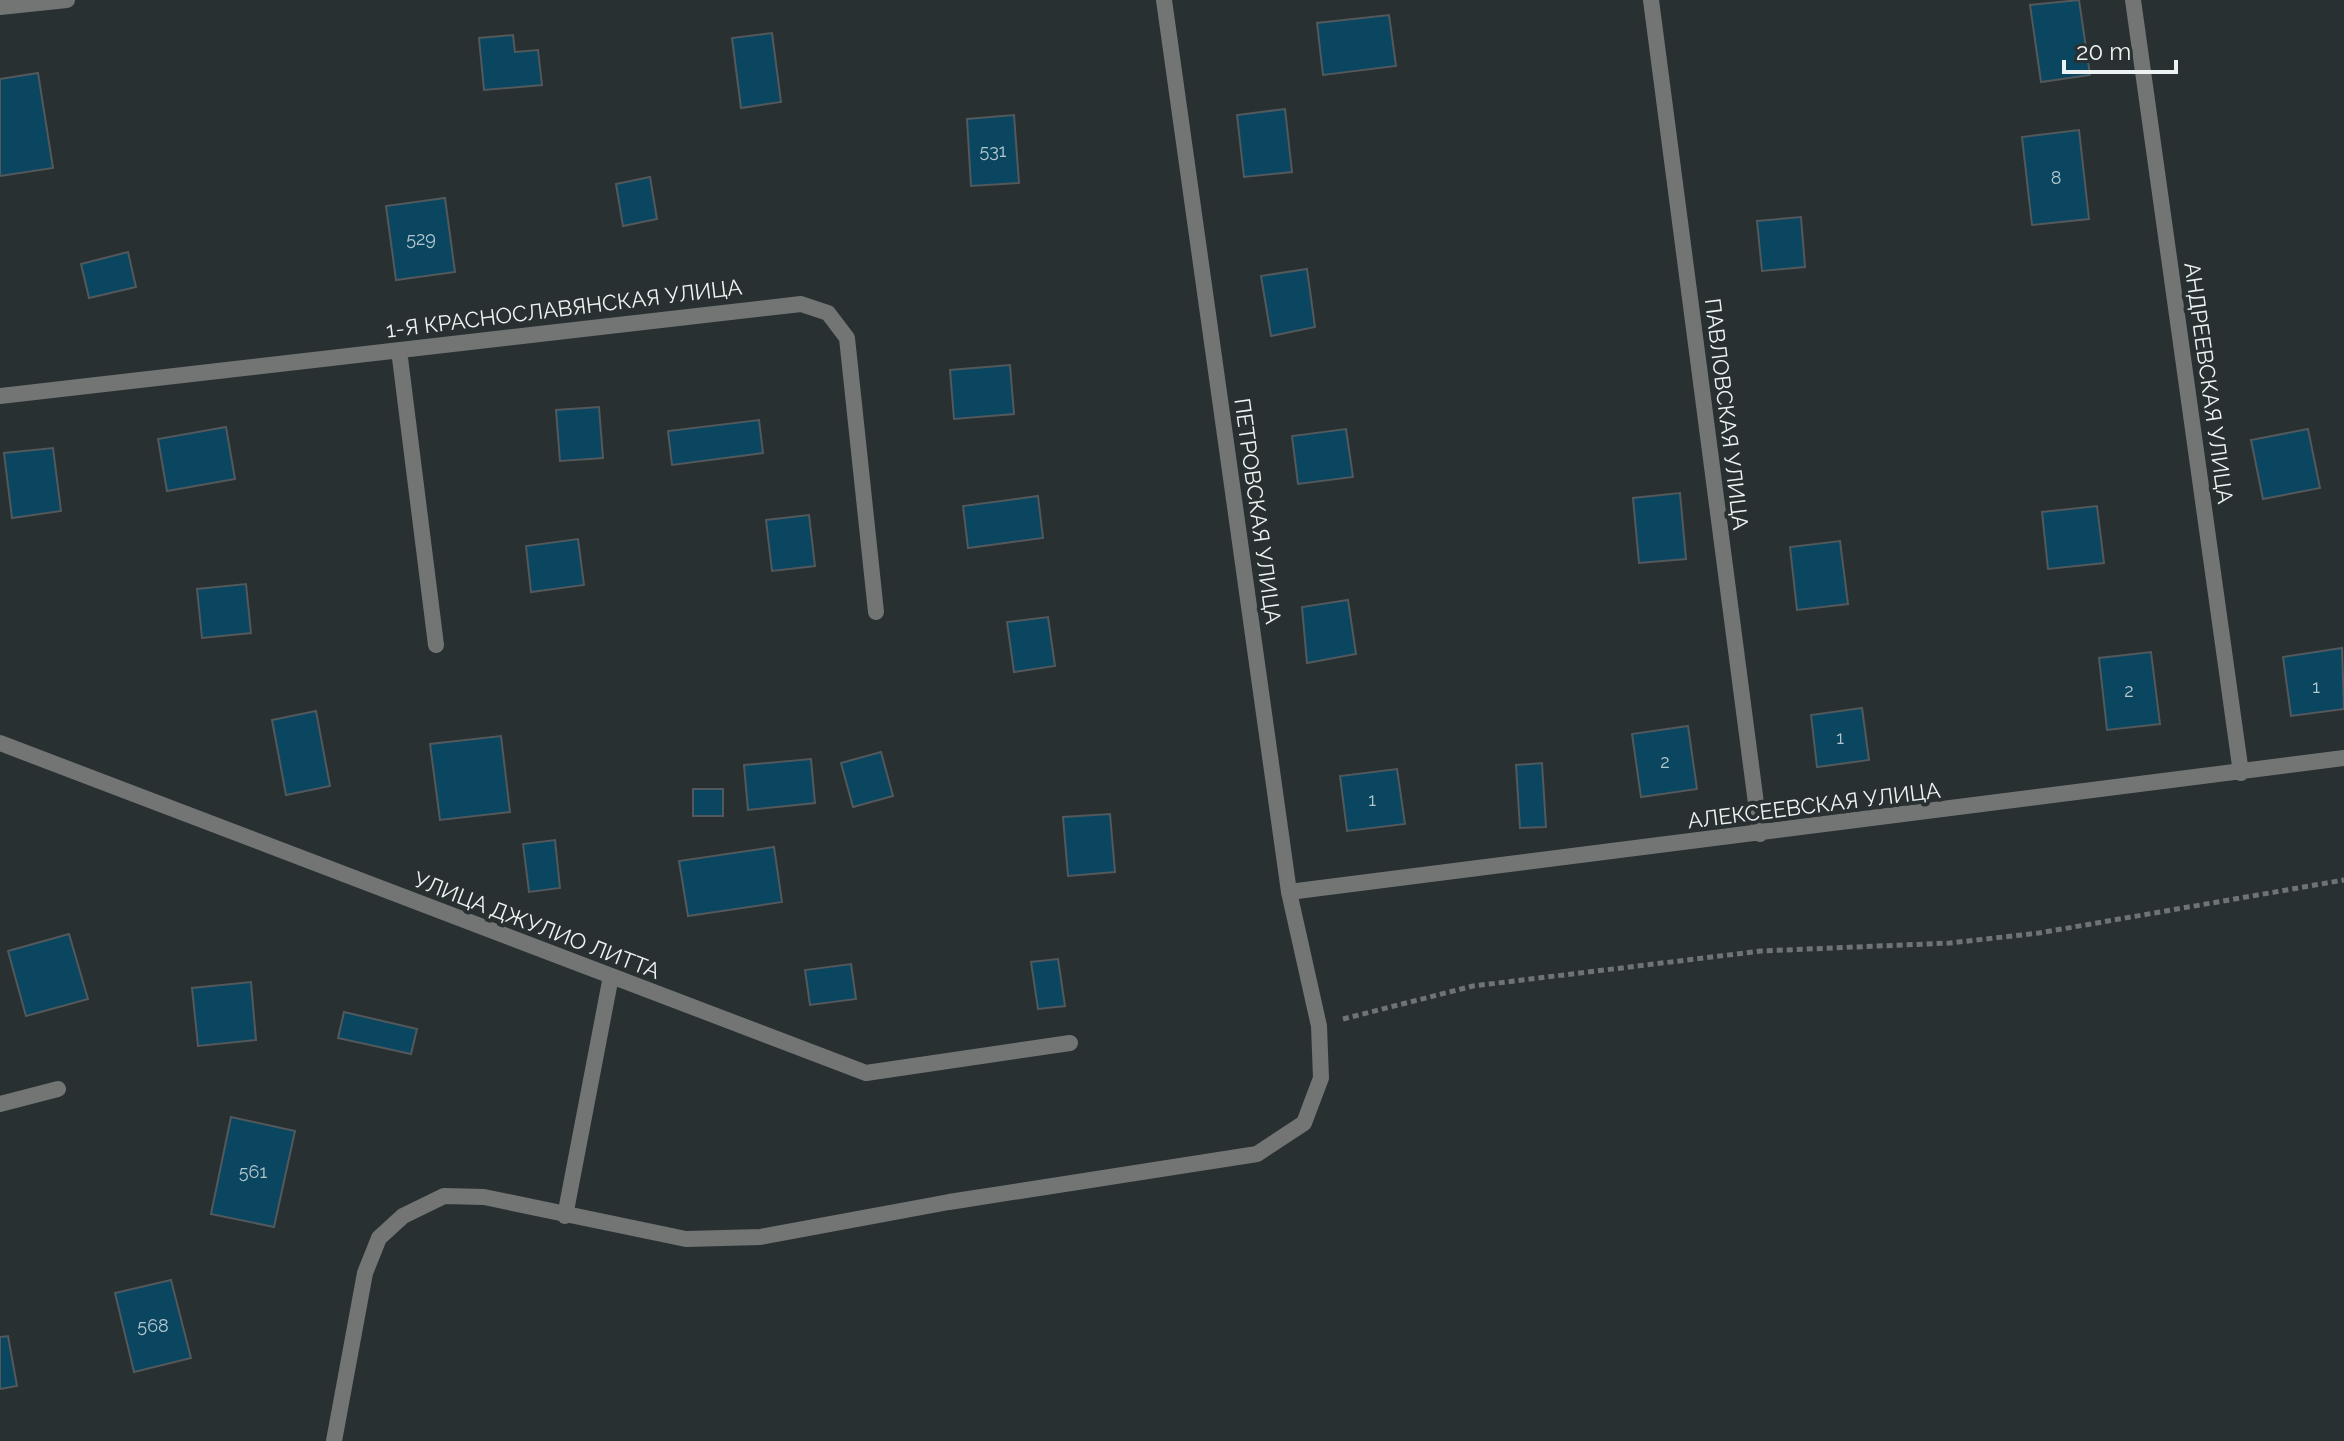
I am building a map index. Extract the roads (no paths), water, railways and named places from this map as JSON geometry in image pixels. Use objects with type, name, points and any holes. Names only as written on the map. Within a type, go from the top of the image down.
[{"type":"street","points":[[0,7],[67,0]]},
{"type":"street","name":"ПЕТРОВСКАЯ УЛИЦА","points":[[334,1441],[365,1273],[379,1238],[403,1216],[444,1196],[484,1197],[686,1239],[760,1237],[949,1202],[1257,1154],[1304,1123],[1321,1078],[1319,1026],[1289,892],[1164,0]]},
{"type":"street","name":"ПАВЛОВСКАЯ УЛИЦА","points":[[1651,0],[1760,834]]},
{"type":"street","name":"АНДРЕЕВСКАЯ УЛИЦА","points":[[2133,0],[2241,773]]},
{"type":"street","name":"1-Я КРАСНОСЛАВЯНСКАЯ УЛИЦА","points":[[0,396],[801,304],[828,313],[847,338],[876,612]]},
{"type":"street","points":[[399,350],[436,645]]},
{"type":"street","name":"УЛИЦА ДЖУЛИО ЛИТТА","points":[[0,743],[866,1073],[1070,1043]]},
{"type":"street","name":"АЛЕКСЕЕВСКАЯ УЛИЦА","points":[[1289,892],[2344,758]]},
{"type":"street","points":[[565,1216],[611,976]]},
{"type":"street","points":[[0,1104],[58,1089]]}]
